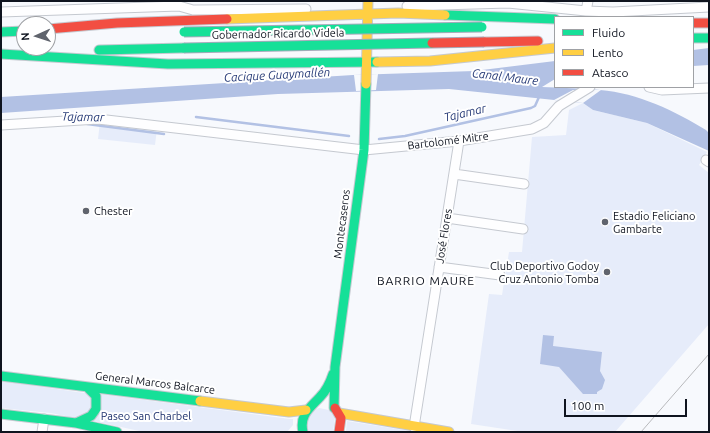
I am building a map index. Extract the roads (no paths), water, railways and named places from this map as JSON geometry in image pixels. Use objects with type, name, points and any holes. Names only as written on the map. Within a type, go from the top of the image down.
[{"type":"main road","points":[[56,28],[367,7],[554,19]]},
{"type":"main road","name":"Montecaseros","points":[[339,432],[341,423],[337,410],[335,367],[364,150],[367,82],[367,7]]},
{"type":"main road","points":[[694,23],[709,23]]},
{"type":"main road","name":"Gobernador Ricardo Videla","points":[[180,32],[554,26]]},
{"type":"main road","points":[[1,33],[16,32]]},
{"type":"main road","points":[[1,33],[16,34]]},
{"type":"main road","points":[[56,34],[112,33]]},
{"type":"main road","points":[[694,38],[709,38]]},
{"type":"main road","name":"Gobernador Ricardo Videla","points":[[1,53],[554,41]]},
{"type":"main road","points":[[1,53],[168,64],[366,62],[454,59],[554,48]]},
{"type":"main road","name":"Montecaseros","points":[[308,408],[326,391],[335,367]]},
{"type":"main road","name":"General Marcos Balcarce","points":[[1,376],[289,412],[322,403],[337,410]]},
{"type":"main road","points":[[76,423],[90,417],[96,407],[97,400],[95,395],[86,387]]},
{"type":"main road","points":[[303,432],[301,422],[308,408]]},
{"type":"main road","points":[[337,410],[354,417],[449,432]]},
{"type":"main road","points":[[1,414],[76,423],[117,432]]},
{"type":"street","points":[[586,11],[588,1]]},
{"type":"street","points":[[1,12],[67,5],[154,4],[178,6],[193,10],[223,5],[367,7],[518,2],[586,11],[628,12],[709,7]]},
{"type":"street","name":"Bartolomé Mitre","points":[[1,125],[98,119],[364,150],[459,141],[532,129],[544,123],[554,110],[588,88]]},
{"type":"street","points":[[653,88],[662,90],[709,88]]},
{"type":"street","name":"José Flores","points":[[414,427],[459,141]]},
{"type":"street","points":[[454,174],[524,184]]},
{"type":"street","points":[[447,218],[523,229]]},
{"type":"street","points":[[439,267],[500,275]]},
{"type":"street","points":[[42,432],[44,419]]},
{"type":"water","points":[[709,48],[709,65],[694,66],[694,50]]},
{"type":"water","name":"Canal Maure","points":[[554,61],[554,80],[542,87],[614,92],[656,104],[682,116],[706,130],[709,133],[709,151],[647,123],[593,110],[583,103],[449,89],[278,94],[1,113],[1,97],[353,75],[474,71]]},
{"type":"water","points":[[543,335],[554,336],[553,346],[602,352],[600,371],[605,380],[602,389],[597,392],[597,394],[583,394],[559,367],[540,364]]},
{"type":"waterway","name":"Tajamar","points":[[379,139],[405,136],[531,108],[535,106],[539,97]]},
{"type":"waterway","name":"Tajamar","points":[[196,117],[349,136]]},
{"type":"waterway","name":"Tajamar","points":[[87,124],[164,134]]},
{"type":"tram line","points":[[641,432],[709,354]]},
{"type":"place","name":"Chester","points":[[86,211]]},
{"type":"place","name":"Estadio Feliciano Gambarte","points":[[605,222]]},
{"type":"place","name":"Club Deportivo Godoy Cruz Antonio Tomba","points":[[607,272]]},
{"type":"district","name":"BARRIO MAURE","points":[[426,281]]},
{"type":"water label","name":"Cacique Guaymallén","points":[[277,75]]},
{"type":"park label","name":"Paseo San Charbel","points":[[146,416]]}]
